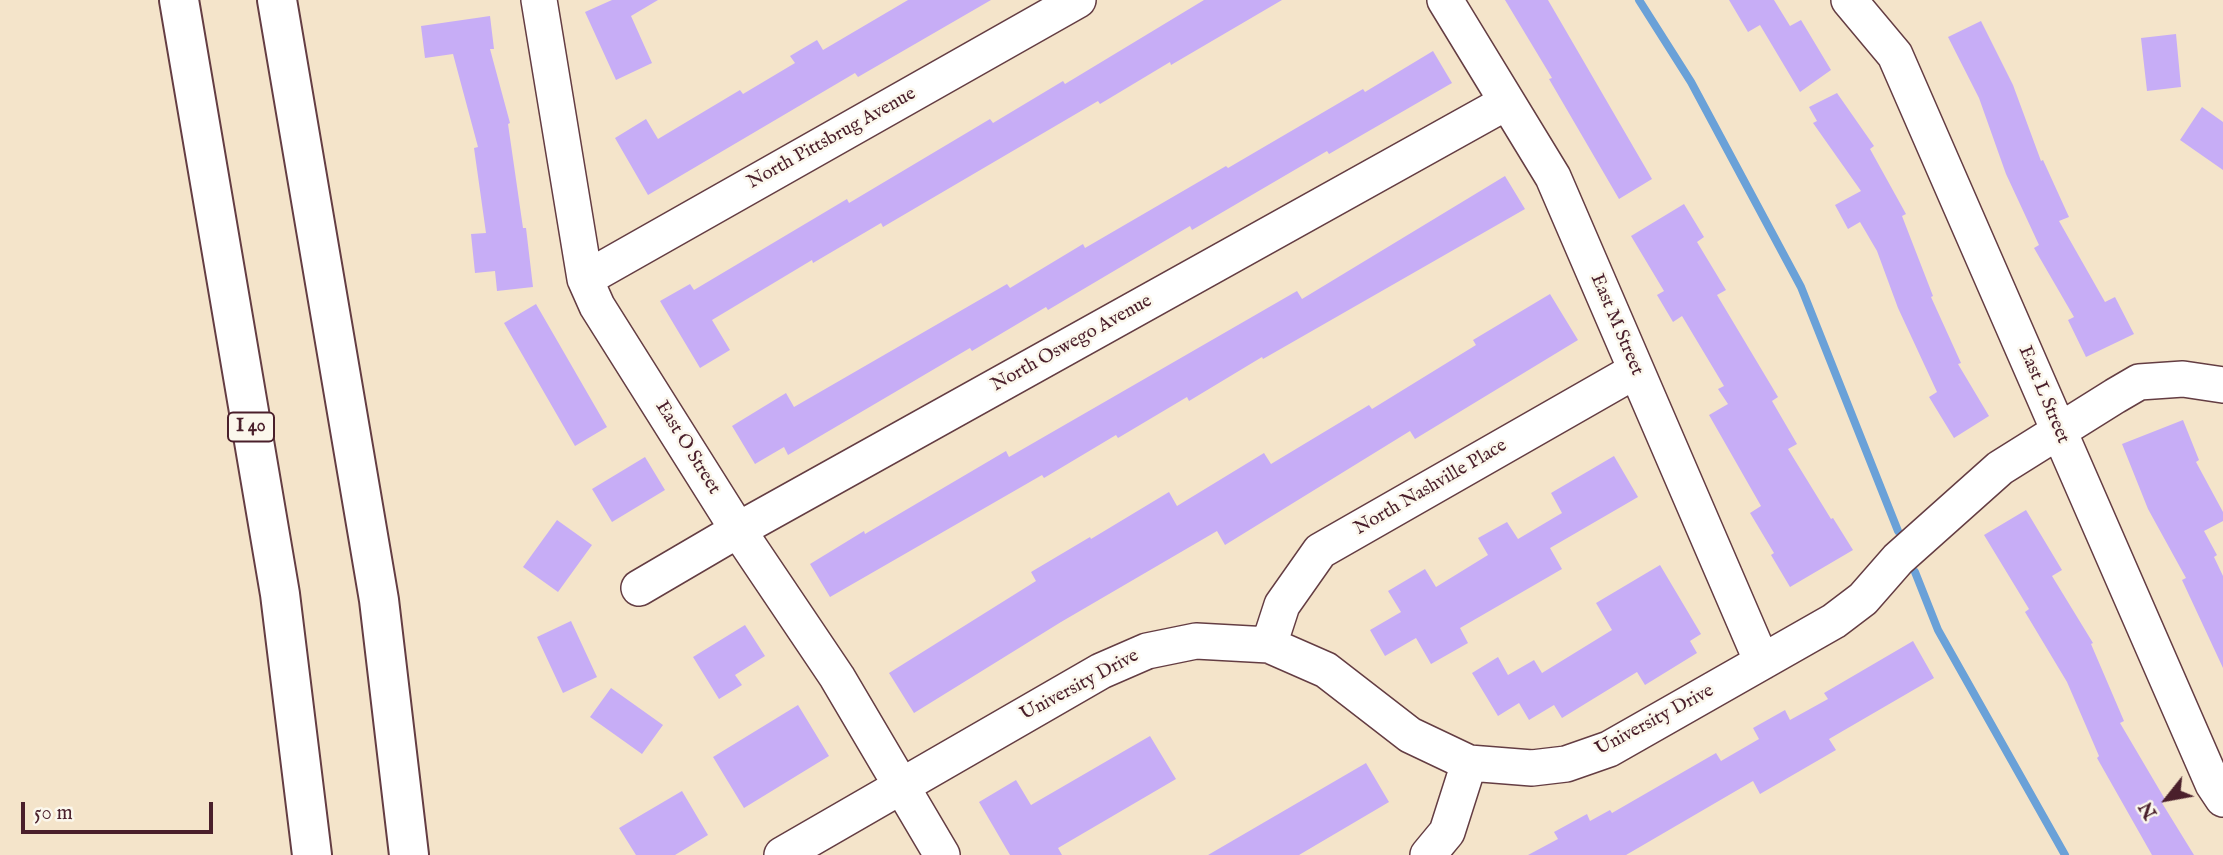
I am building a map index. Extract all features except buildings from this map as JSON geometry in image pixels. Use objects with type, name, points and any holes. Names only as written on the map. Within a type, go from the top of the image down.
[{"type":"highway","name":"I 40","points":[[179,0],[280,594],[313,855]]},
{"type":"highway","points":[[277,0],[379,600],[408,855]]},
{"type":"street","name":"East O Street","points":[[539,0],[585,279],[597,306],[738,530],[837,677],[942,855]]},
{"type":"street","name":"North Pittsbrug Avenue","points":[[585,279],[1078,0]]},
{"type":"street","name":"East M Street","points":[[1445,0],[1553,177],[1762,662]]},
{"type":"street","name":"East L Street","points":[[1849,0],[1895,55],[2213,784],[2223,799]]},
{"type":"street","name":"North Oswego Avenue","points":[[639,588],[738,530],[1507,102]]},
{"type":"street","name":"North Nashville Place","points":[[1269,645],[1282,605],[1320,551],[1635,371]]},
{"type":"street","name":"University Drive","points":[[782,855],[1101,671],[1147,651],[1196,641],[1269,645],[1326,670],[1410,735],[1469,763],[1532,768],[1566,764],[1609,749],[1835,621],[1863,599],[1898,559],[2000,468],[2139,382],[2183,379],[2223,385]]},
{"type":"street","points":[[1428,855],[1447,832],[1469,763]]},
{"type":"waterway","points":[[1639,0],[1691,82],[1801,287],[1898,531]]},
{"type":"waterway","points":[[1915,572],[1938,630],[2065,855]]}]
